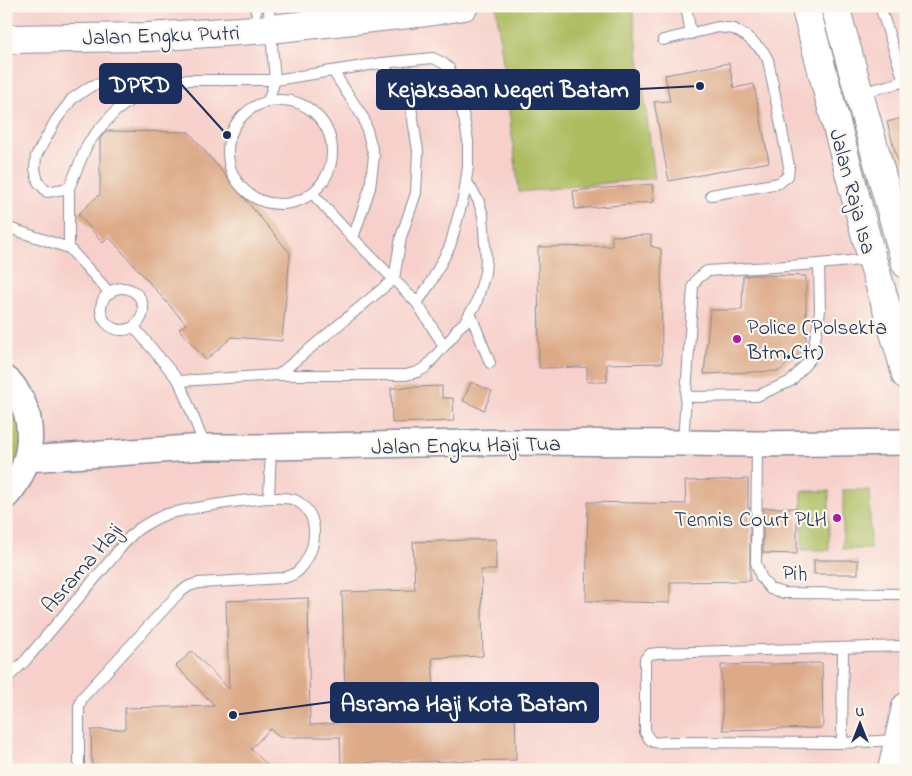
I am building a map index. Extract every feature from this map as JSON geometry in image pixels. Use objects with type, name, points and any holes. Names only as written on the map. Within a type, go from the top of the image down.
[{"type":"main road","name":"Jalan Engku Putri","points":[[6,39],[148,37],[267,13],[318,6]]},
{"type":"main road","name":"Jalan Engku Putri","points":[[6,21],[162,20],[267,13],[427,12],[464,6]]},
{"type":"main road","name":"Jalan Raja Isa","points":[[805,6],[872,259],[906,375]]},
{"type":"main road","name":"Jalan Raja Isa","points":[[835,6],[906,264]]},
{"type":"main road","points":[[892,770],[906,707]]},
{"type":"street","points":[[6,379],[17,391],[27,413],[30,438],[26,464],[15,487],[6,496]]},
{"type":"street","name":"Jalan Engku Haji Tua","points":[[27,459],[205,447],[514,442],[756,444],[906,442]]},
{"type":"lane","points":[[686,6],[691,34]]},
{"type":"lane","points":[[859,93],[905,81],[880,6]]},
{"type":"lane","points":[[267,13],[275,80],[268,102]]},
{"type":"lane","points":[[663,40],[718,27],[734,29],[746,36],[763,51],[768,60],[789,166],[788,176],[779,183],[711,194]]},
{"type":"lane","points":[[69,188],[47,192],[38,182],[35,168],[36,156],[56,120],[72,99],[91,86],[115,80],[275,80],[382,63],[435,58],[449,68],[466,129],[468,153],[467,182],[450,246],[430,284],[417,303]]},
{"type":"lane","points":[[278,375],[394,279],[401,237],[416,193],[418,151],[411,106],[382,63]]},
{"type":"lane","points":[[333,71],[364,119],[374,156],[370,188],[354,238]]},
{"type":"lane","points":[[69,248],[69,188],[88,143],[115,112],[156,80]]},
{"type":"lane","points":[[286,101],[303,106],[318,116],[327,130],[332,148],[331,165],[324,181],[312,193],[297,201],[281,204],[264,202],[249,195],[237,183],[230,168],[228,151],[230,135],[239,120],[252,108],[268,102],[286,101]]},
{"type":"lane","points":[[179,380],[278,375],[406,375],[424,368],[464,323],[476,304],[486,273],[483,215],[478,200],[467,182]]},
{"type":"lane","points":[[312,193],[417,303],[444,346]]},
{"type":"lane","points":[[6,227],[69,248],[110,293]]},
{"type":"lane","points":[[682,442],[693,286],[697,279],[707,271],[872,259]]},
{"type":"lane","points":[[686,397],[757,396],[791,381],[812,357],[820,312],[819,264]]},
{"type":"lane","points":[[120,288],[134,292],[139,297],[143,303],[142,317],[134,327],[128,330],[115,329],[105,321],[101,308],[103,301],[110,293],[120,288]]},
{"type":"lane","points":[[470,313],[490,362]]},
{"type":"lane","points":[[134,327],[179,380],[205,447]]},
{"type":"lane","name":"Pih","points":[[756,444],[756,563],[761,577],[770,589],[784,593],[906,594]]},
{"type":"lane","points":[[269,498],[271,447]]},
{"type":"lane","name":"Asrama Haji","points":[[6,679],[25,661],[137,530],[164,515],[203,507],[269,498],[293,500],[304,507],[311,518],[314,542],[304,565],[296,574],[283,578],[199,583],[189,586],[179,593],[82,698],[79,707],[79,770]]},
{"type":"lane","points":[[898,740],[842,743],[656,743],[649,740],[645,732],[645,659],[650,654],[658,653],[906,646]]},
{"type":"lane","points":[[842,743],[843,648]]},
{"type":"shaded area","points":[[6,6],[906,6],[906,770],[6,770]]},
{"type":"green space","points":[[632,6],[655,178],[519,192],[496,7]]},
{"type":"green space","points":[[6,382],[36,416],[41,440],[41,451],[36,473],[30,483],[24,492],[6,506]]},
{"type":"green space","points":[[843,490],[870,490],[870,549],[843,549]]},
{"type":"green space","points":[[802,491],[829,491],[829,550],[802,550]]},
{"type":"building","points":[[729,63],[734,88],[754,84],[769,162],[669,181],[654,102],[670,101],[665,75]]},
{"type":"building","points":[[906,117],[906,172],[901,173],[887,122]]},
{"type":"building","points":[[106,131],[189,132],[290,253],[282,341],[232,337],[206,360],[179,329],[186,324],[109,237],[103,243],[78,214],[100,194],[100,139]]},
{"type":"building","points":[[652,184],[654,202],[575,209],[573,191]]},
{"type":"building","points":[[651,235],[651,246],[661,249],[662,363],[607,364],[607,382],[587,382],[587,367],[539,368],[538,247],[612,246],[612,236]]},
{"type":"building","points":[[743,276],[806,276],[806,348],[779,371],[704,374],[710,310],[742,310]]},
{"type":"building","points":[[471,382],[492,391],[484,410],[463,401]]},
{"type":"building","points":[[442,386],[442,398],[453,398],[454,421],[392,423],[391,388]]},
{"type":"building","points":[[748,479],[750,581],[670,582],[670,603],[586,601],[588,502],[686,504],[685,481]]},
{"type":"building","points":[[763,508],[797,508],[797,554],[763,553]]},
{"type":"building","points":[[496,539],[496,570],[481,570],[483,656],[432,658],[434,692],[515,691],[516,760],[341,763],[340,737],[279,737],[270,729],[251,749],[273,770],[126,770],[126,767],[92,767],[91,730],[125,729],[125,708],[215,706],[176,666],[192,651],[229,689],[226,601],[308,598],[310,725],[340,723],[340,694],[345,694],[342,592],[415,590],[413,542]]},
{"type":"building","points":[[814,560],[858,560],[858,574],[814,574]]},
{"type":"building","points":[[822,663],[823,728],[723,730],[721,665]]},
{"type":"place","name":"Kejaksaan Negeri Batam","points":[[700,86]]},
{"type":"place","name":"DPRD","points":[[227,135]]},
{"type":"place","name":"Police (Polsekta Btm.Ctr)","points":[[737,339]]},
{"type":"place","name":"Tennis Court PLH","points":[[837,518]]},
{"type":"place","name":"Asrama Haji Kota Batam","points":[[233,715]]}]
